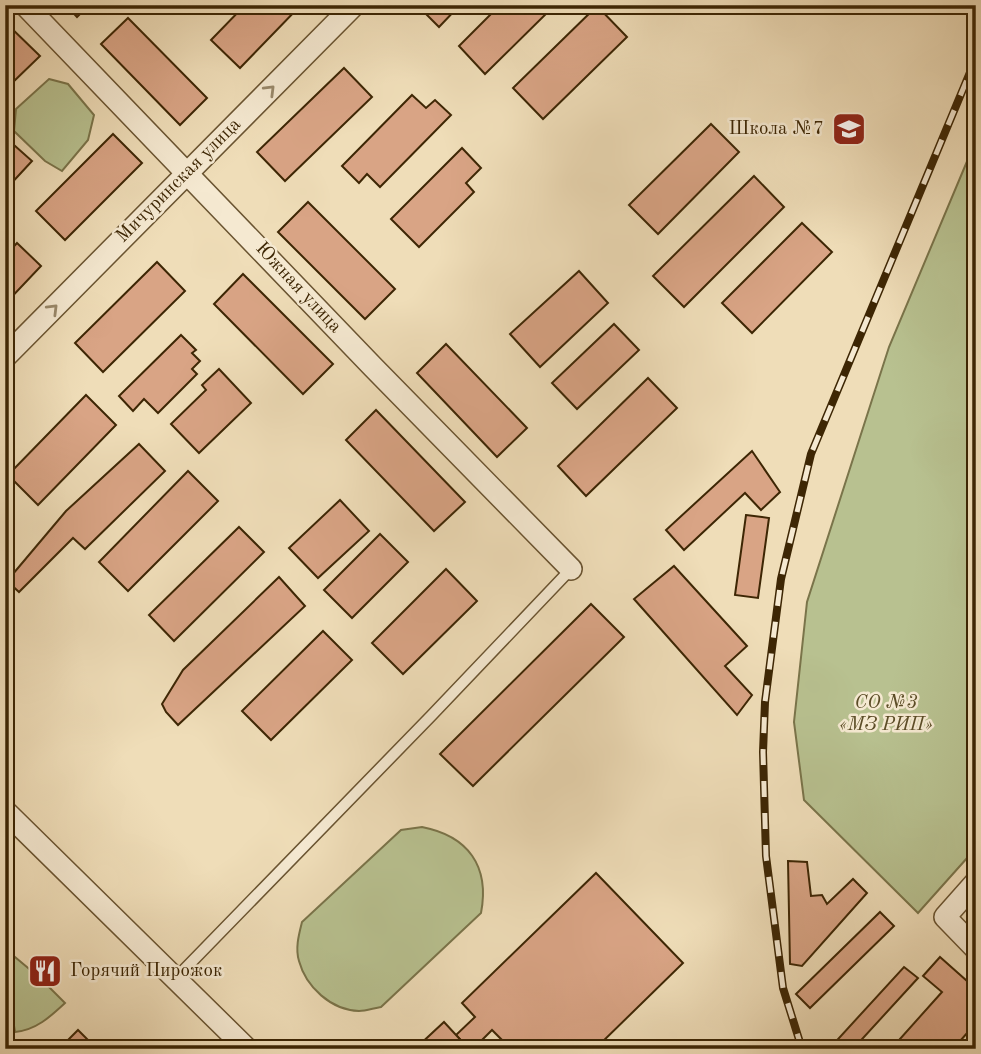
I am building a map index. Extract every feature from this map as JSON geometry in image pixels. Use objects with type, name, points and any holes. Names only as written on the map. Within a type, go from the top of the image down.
[{"type":"street","name":"Южная улица","points":[[26,5],[571,569]]},
{"type":"street","name":"Мичуринская улица","points":[[5,357],[354,5]]},
{"type":"street","points":[[5,811],[247,1049]]},
{"type":"street","points":[[976,882],[945,917],[976,949]]},
{"type":"lane","points":[[175,979],[571,569]]},
{"type":"green space","points":[[49,79],[68,84],[94,115],[88,140],[62,171],[45,161],[14,131],[16,109]]},
{"type":"green space","name":"СО №3 «МЗ РИП»","points":[[976,140],[976,848],[918,913],[804,800],[794,722],[807,602],[889,347]]},
{"type":"green space","points":[[422,827],[452,838],[472,856],[482,881],[481,913],[381,1007],[359,1011],[330,1002],[314,988],[302,971],[297,951],[302,922],[401,830]]},
{"type":"green space","points":[[9,952],[65,1003],[36,1026],[23,1031],[15,1032],[8,989],[5,989],[5,956]]},
{"type":"building","points":[[66,5],[89,5],[77,17]]},
{"type":"building","points":[[245,5],[301,5],[240,68],[211,40]]},
{"type":"building","points":[[417,5],[460,5],[439,27]]},
{"type":"building","points":[[500,5],[555,5],[485,74],[459,46]]},
{"type":"building","points":[[597,6],[627,37],[543,119],[513,88]]},
{"type":"building","points":[[128,18],[207,98],[180,125],[101,44]]},
{"type":"building","points":[[5,22],[40,56],[11,84],[5,78]]},
{"type":"building","points":[[344,68],[372,97],[285,181],[257,152]]},
{"type":"building","points":[[412,95],[426,108],[435,100],[451,115],[380,187],[367,174],[359,183],[342,166]]},
{"type":"building","points":[[711,124],[739,152],[658,234],[629,205]]},
{"type":"building","points":[[113,134],[142,163],[65,240],[36,211]]},
{"type":"building","points":[[5,137],[32,161],[7,188],[5,186]]},
{"type":"building","points":[[462,148],[481,168],[466,183],[474,192],[419,247],[391,219]]},
{"type":"building","points":[[754,176],[784,207],[684,307],[653,276]]},
{"type":"building","points":[[308,202],[395,289],[365,319],[278,232]]},
{"type":"building","points":[[802,223],[832,252],[752,333],[722,303]]},
{"type":"building","points":[[17,243],[41,266],[5,304],[5,256]]},
{"type":"building","points":[[157,262],[185,291],[103,372],[75,343]]},
{"type":"building","points":[[579,271],[608,303],[540,367],[510,334]]},
{"type":"building","points":[[243,274],[333,364],[303,394],[214,304]]},
{"type":"building","points":[[614,324],[639,350],[577,409],[552,383]]},
{"type":"building","points":[[181,335],[196,350],[192,353],[200,361],[192,369],[197,374],[158,413],[144,399],[133,411],[119,396]]},
{"type":"building","points":[[446,344],[527,428],[497,457],[417,373]]},
{"type":"building","points":[[219,369],[251,403],[199,453],[171,424],[206,390],[202,385]]},
{"type":"building","points":[[648,378],[677,408],[586,496],[558,466]]},
{"type":"building","points":[[86,395],[116,425],[38,505],[8,475]]},
{"type":"building","points":[[376,410],[465,502],[434,531],[346,440]]},
{"type":"building","points":[[139,444],[165,471],[85,549],[73,538],[19,592],[7,581],[66,511]]},
{"type":"building","points":[[752,451],[780,492],[761,510],[745,493],[684,550],[666,530]]},
{"type":"building","points":[[188,471],[218,501],[128,591],[99,562]]},
{"type":"building","points":[[340,500],[369,531],[318,578],[289,548]]},
{"type":"building","points":[[746,515],[769,518],[758,598],[735,595]]},
{"type":"building","points":[[239,527],[264,552],[174,641],[149,615]]},
{"type":"building","points":[[380,534],[408,562],[352,618],[324,590]]},
{"type":"building","points":[[674,566],[747,646],[725,666],[752,695],[737,715],[634,599]]},
{"type":"building","points":[[446,569],[477,601],[403,674],[372,643]]},
{"type":"building","points":[[279,577],[305,606],[178,725],[162,704],[183,670]]},
{"type":"building","points":[[591,604],[624,637],[473,786],[440,754]]},
{"type":"building","points":[[323,631],[352,660],[271,740],[242,711]]},
{"type":"building","points":[[788,861],[807,862],[811,896],[822,895],[827,904],[853,879],[867,893],[802,966],[790,964]]},
{"type":"building","points":[[596,873],[683,963],[595,1049],[511,1049],[492,1030],[473,1049],[469,1049],[456,1035],[475,1017],[462,1003]]},
{"type":"building","points":[[880,912],[894,926],[810,1008],[796,994]]},
{"type":"building","points":[[940,957],[976,989],[976,1023],[953,1049],[891,1049],[942,992],[923,976]]},
{"type":"building","name":"Горячий Пирожок","points":[[44,964],[53,973],[46,979],[38,970]]},
{"type":"building","points":[[904,967],[918,978],[853,1049],[829,1049]]},
{"type":"building","points":[[444,1022],[469,1049],[416,1049],[416,1048]]},
{"type":"building","points":[[78,1030],[97,1049],[59,1049]]},
{"type":"railway","points":[[802,1049],[783,988],[766,856],[763,752],[765,702],[781,579],[811,454],[976,58]]},
{"type":"place","name":"Школа №7","points":[[849,129]]},
{"type":"place","name":"Горячий Пирожок","points":[[45,971]]}]
